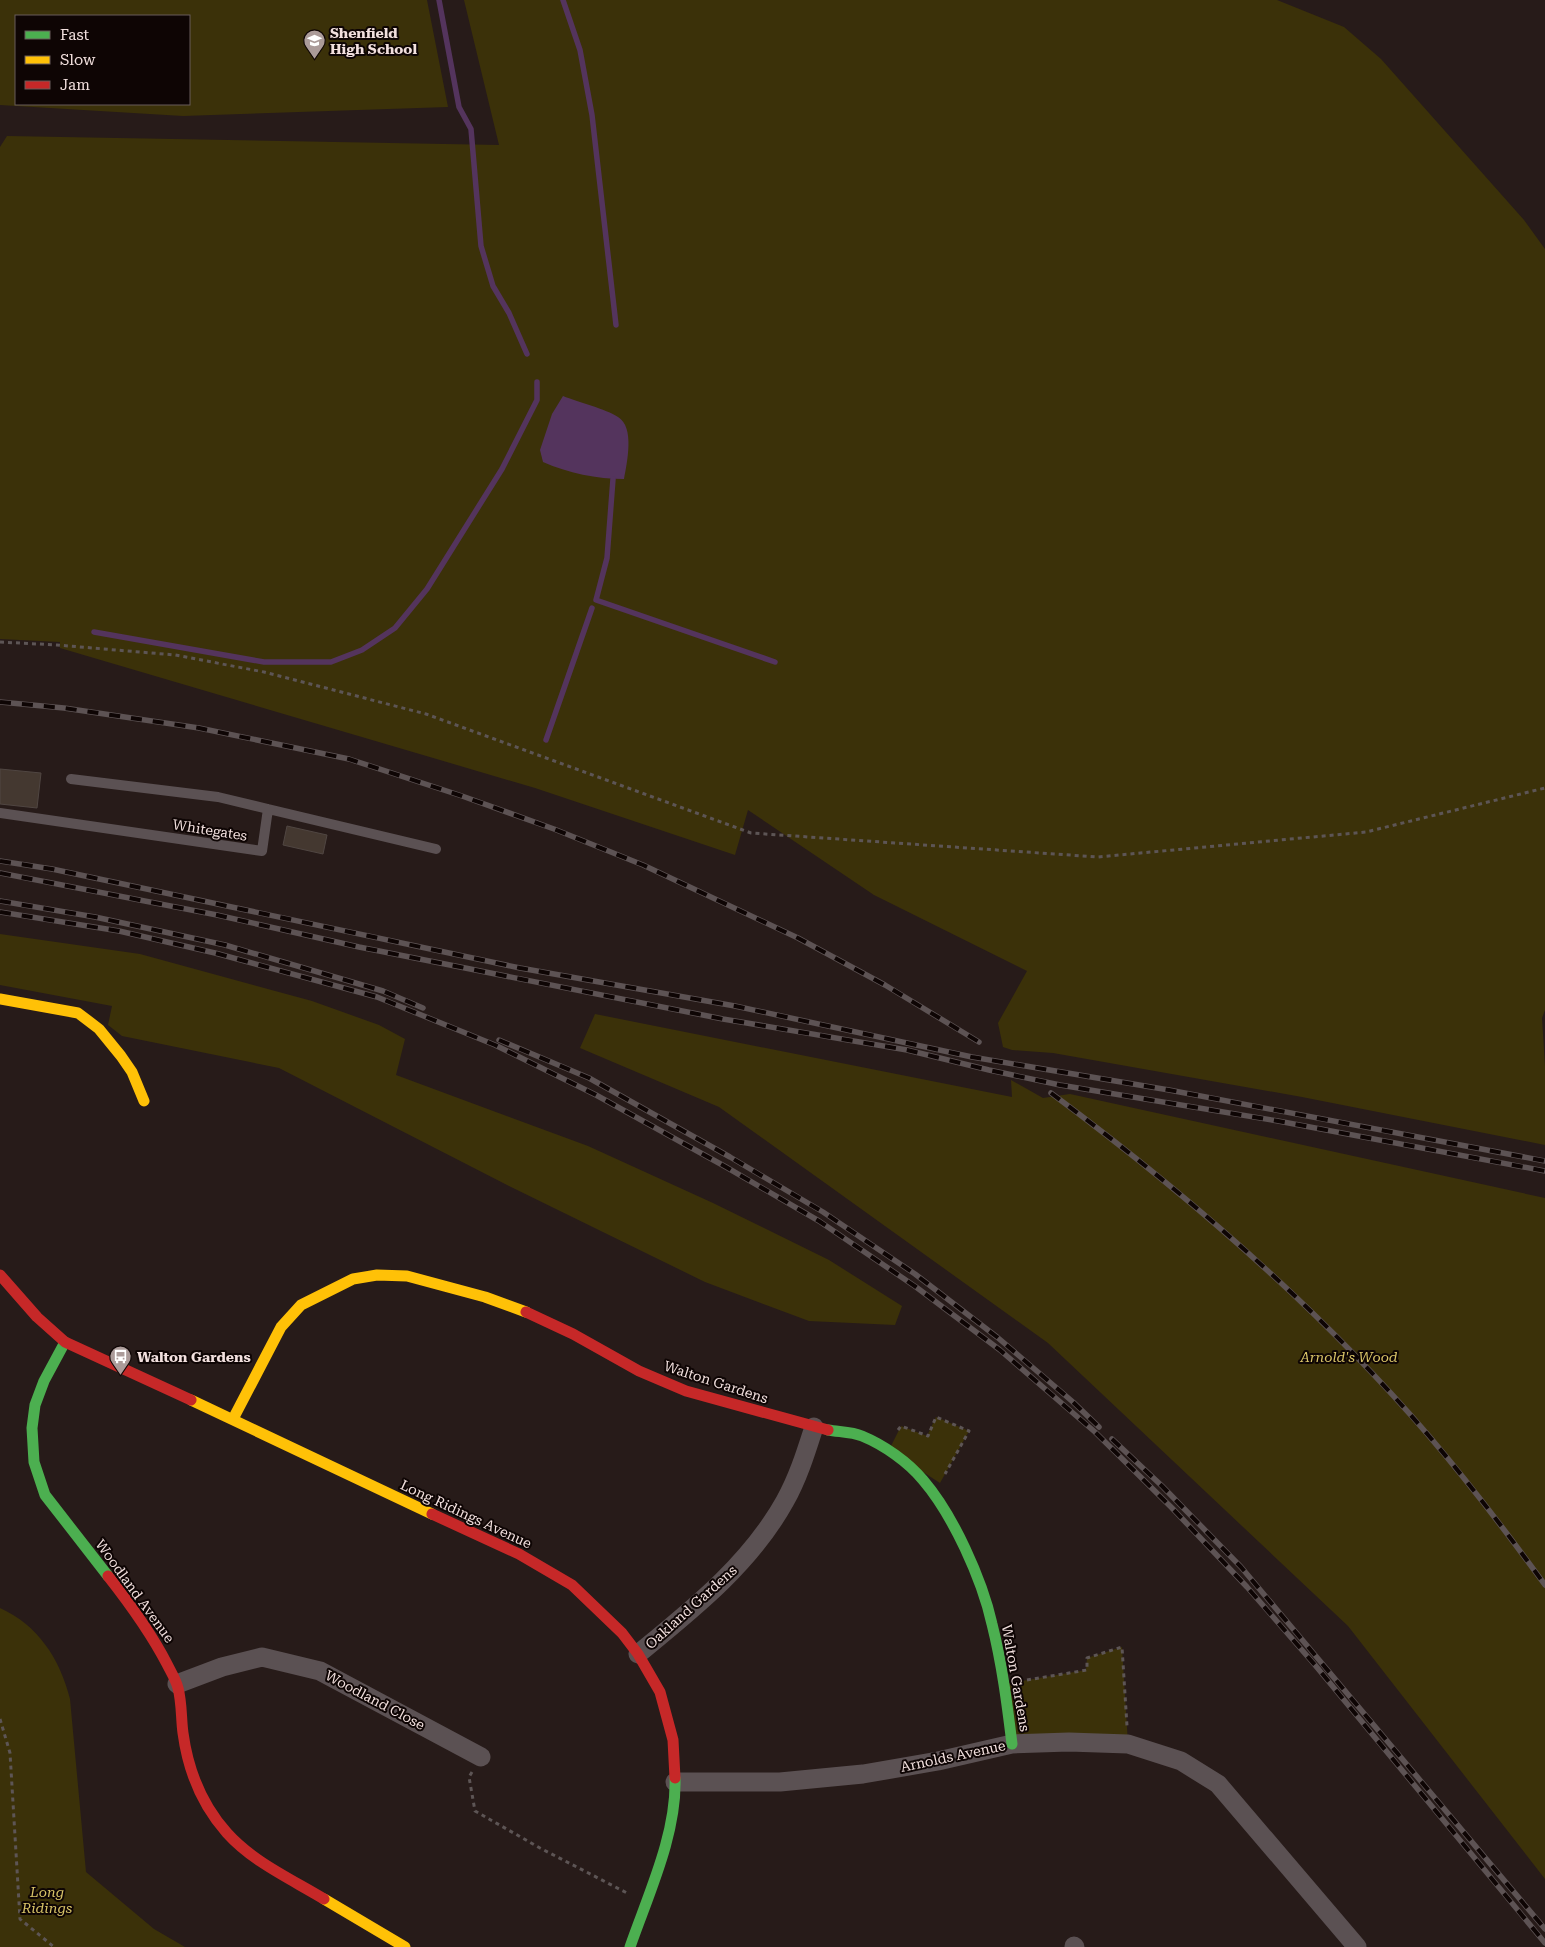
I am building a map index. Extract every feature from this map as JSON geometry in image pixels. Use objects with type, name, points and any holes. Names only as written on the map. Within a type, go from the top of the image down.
[{"type":"street","points":[[0,999],[78,1013],[100,1029],[121,1056],[132,1072],[144,1101]]},
{"type":"street","name":"Walton Gardens","points":[[233,1419],[281,1328],[301,1305],[353,1279],[377,1275],[407,1276],[485,1297],[529,1313],[573,1334],[638,1371],[686,1391],[814,1427],[861,1436],[889,1450],[923,1480],[944,1510],[959,1538],[976,1574],[992,1622],[1004,1684],[1012,1744]]},
{"type":"street","name":"Long Ridings Avenue","points":[[0,1276],[37,1317],[65,1342],[233,1419],[464,1530],[519,1554],[572,1585],[622,1633],[638,1654],[660,1692],[673,1740],[675,1782],[675,1807],[662,1856],[630,1947]]},
{"type":"street","name":"Woodland Avenue","points":[[65,1342],[35,1404],[32,1425],[33,1458],[37,1478],[45,1495],[139,1618],[160,1650],[177,1684],[183,1737],[200,1795],[222,1827],[238,1845],[256,1858],[404,1947]]},
{"type":"street","name":"Oakland Gardens","points":[[638,1654],[728,1576],[755,1546],[785,1502],[802,1465],[814,1427]]},
{"type":"street","name":"Woodland Close","points":[[177,1684],[222,1668],[262,1657],[320,1671],[481,1757]]},
{"type":"street","name":"Arnolds Avenue","points":[[675,1782],[780,1782],[863,1774],[938,1761],[1012,1744],[1069,1742],[1128,1744],[1180,1761],[1218,1784],[1357,1947]]},
{"type":"lane","points":[[72,779],[218,797],[436,849]]},
{"type":"lane","name":"Whitegates","points":[[0,813],[262,851],[268,809]]},
{"type":"path","points":[[0,642],[175,655],[264,672],[426,714],[751,833],[1098,857],[1366,832],[1545,788]]},
{"type":"path","points":[[889,1450],[901,1426],[928,1436],[936,1417],[969,1431],[940,1483],[930,1491]]},
{"type":"path","points":[[1004,1684],[1087,1670],[1086,1658],[1122,1647],[1128,1744]]},
{"type":"path","points":[[0,1718],[10,1753],[20,1919],[54,1947]]},
{"type":"path","points":[[481,1757],[469,1777],[476,1812],[540,1848],[646,1903]]},
{"type":"green space","name":"Shenfield High School","points":[[0,0],[427,0],[448,107],[183,116],[0,105]]},
{"type":"green space","points":[[464,0],[1277,0],[1344,27],[1381,59],[1524,220],[1545,249],[1545,1010],[1542,1018],[1545,1066],[1545,1145],[1302,1097],[1053,1053],[1012,1050],[1003,1047],[998,1023],[1027,971],[874,895],[748,810],[735,855],[535,788],[60,648],[60,642],[0,639],[0,147],[7,136],[499,145]]},
{"type":"green space","points":[[0,934],[140,954],[312,1001],[379,1025],[405,1039],[396,1075],[588,1146],[713,1203],[829,1260],[902,1306],[895,1325],[809,1321],[705,1282],[509,1186],[279,1068],[122,1036],[108,1025],[112,1006],[0,985]]},
{"type":"green space","name":"Arnold's Wood","points":[[595,1014],[1012,1097],[1011,1080],[1043,1098],[1070,1094],[1545,1198],[1545,1879],[1348,1626],[1048,1343],[719,1107],[580,1048]]},
{"type":"green space","points":[[936,1417],[969,1431],[940,1483],[889,1450],[901,1426],[927,1436]]},
{"type":"green space","name":"Long Ridings","points":[[0,1608],[26,1624],[46,1645],[66,1684],[70,1699],[86,1872],[154,1929],[185,1947],[0,1947]]},
{"type":"green space","points":[[1122,1647],[1128,1744],[1012,1744],[1005,1684],[1086,1670],[1087,1658]]},
{"type":"shaded area","points":[[563,396],[606,411],[623,422],[627,429],[628,437],[627,464],[624,479],[583,475],[543,462],[540,450],[552,414]]},
{"type":"building","points":[[0,769],[41,773],[37,808],[0,804]]},
{"type":"building","points":[[287,826],[327,835],[323,854],[283,845]]},
{"type":"waterway","points":[[439,0],[459,107],[471,129],[481,246],[493,286],[509,313],[527,354]]},
{"type":"waterway","points":[[563,0],[580,50],[592,115],[616,325]]},
{"type":"waterway","points":[[94,632],[264,662],[331,662],[362,650],[395,628],[427,589],[502,469],[537,400],[537,382]]},
{"type":"waterway","points":[[613,479],[607,558],[596,600],[775,662]]},
{"type":"waterway","points":[[546,740],[592,608]]},
{"type":"railway","points":[[0,702],[64,708],[199,728],[349,759],[462,796],[554,829],[643,865],[798,938],[885,985],[979,1042]]},
{"type":"railway","points":[[0,861],[52,869],[520,968],[735,1006],[972,1057],[1169,1090],[1545,1161]]},
{"type":"railway","points":[[0,873],[217,915],[359,947],[723,1019],[907,1050],[1060,1085],[1278,1121],[1545,1171]]},
{"type":"railway","points":[[0,901],[95,917],[225,945],[383,991],[423,1008]]},
{"type":"railway","points":[[0,912],[119,931],[215,953],[377,997],[495,1045],[596,1095],[819,1221],[916,1287],[1000,1350],[1095,1432],[1172,1508],[1247,1587],[1315,1665],[1545,1943]]},
{"type":"railway","points":[[499,1040],[589,1078],[730,1157],[823,1212],[915,1274],[997,1337],[1073,1402],[1099,1427]]},
{"type":"railway","points":[[1051,1093],[1102,1131],[1201,1212],[1296,1297],[1342,1342],[1429,1436],[1488,1509],[1545,1585]]},
{"type":"railway","points":[[1112,1439],[1162,1486],[1241,1567],[1545,1929]]},
{"type":"traffic: fast","points":[[65,1342],[44,1381],[35,1405],[32,1428],[34,1462],[45,1495],[108,1576]]},
{"type":"traffic: fast","points":[[828,1430],[862,1436],[879,1444],[895,1455],[923,1480],[945,1511],[974,1568],[987,1606],[996,1639],[1012,1744]]},
{"type":"traffic: fast","points":[[630,1947],[653,1885],[666,1842],[671,1821],[675,1778]]},
{"type":"traffic: slow","points":[[0,999],[78,1013],[99,1029],[121,1056],[132,1072],[144,1101]]},
{"type":"traffic: slow","points":[[233,1419],[281,1327],[301,1305],[353,1279],[377,1275],[407,1276],[485,1297],[526,1312]]},
{"type":"traffic: slow","points":[[191,1400],[432,1514]]},
{"type":"traffic: slow","points":[[324,1899],[405,1947]]},
{"type":"traffic: jam","points":[[0,1275],[37,1317],[65,1342],[191,1400]]},
{"type":"traffic: jam","points":[[526,1312],[573,1334],[639,1371],[686,1391],[828,1430]]},
{"type":"traffic: jam","points":[[432,1514],[519,1554],[572,1585],[622,1633],[638,1654],[660,1692],[673,1740],[675,1778]]},
{"type":"traffic: jam","points":[[108,1576],[147,1630],[175,1679],[181,1705],[183,1733],[188,1760],[203,1799],[210,1811],[227,1833],[248,1853],[324,1899]]},
{"type":"place","name":"Shenfield High School","points":[[314,60]]},
{"type":"place","name":"Walton Gardens","points":[[121,1376]]}]
